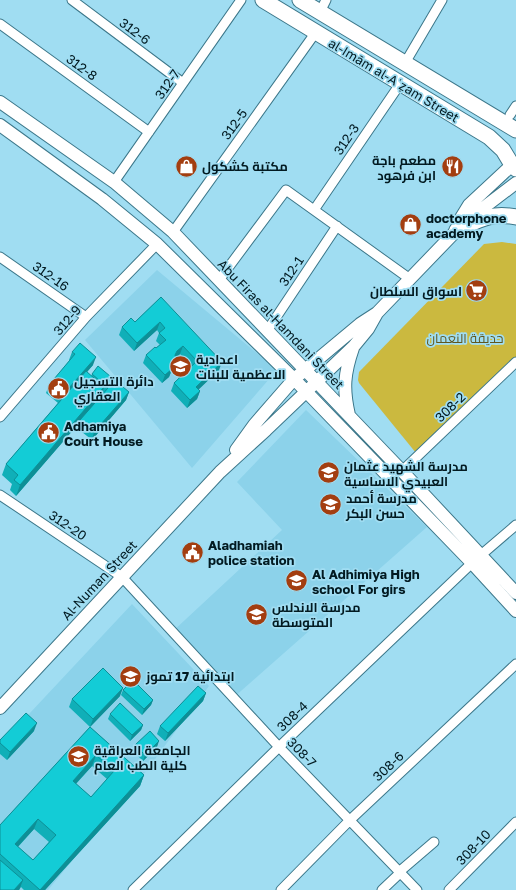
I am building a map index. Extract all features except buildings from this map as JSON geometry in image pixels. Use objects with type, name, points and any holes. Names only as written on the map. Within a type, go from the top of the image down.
[{"type":"main road","name":"al-Imām al-Aʿẓam Street","points":[[263,0],[489,137],[503,150],[515,166]]},
{"type":"main road","name":"al-Imām al-Aʿẓam Street","points":[[300,0],[323,6],[406,64],[516,130]]},
{"type":"main road","points":[[457,230],[472,222],[495,216],[516,217]]},
{"type":"street","name":"312-6","points":[[72,0],[183,83]]},
{"type":"street","name":"312-7","points":[[114,182],[240,0]]},
{"type":"street","points":[[406,64],[442,0]]},
{"type":"street","name":"312-8","points":[[0,24],[149,132]]},
{"type":"street","name":"312-5","points":[[173,232],[316,32]]},
{"type":"street","name":"312-3","points":[[314,210],[400,84]]},
{"type":"street","name":"Abu Firas al-Hamdani Street","points":[[0,102],[114,182],[173,232],[349,415],[516,593]]},
{"type":"street","points":[[510,115],[516,106]]},
{"type":"street","points":[[0,125],[102,199],[157,244],[306,391],[472,563],[516,612]]},
{"type":"street","name":"Al-Numan Street","points":[[220,472],[254,425],[294,379],[360,324],[377,313],[457,230],[461,218],[469,205],[515,166]]},
{"type":"street","points":[[102,199],[114,182]]},
{"type":"street","points":[[457,230],[516,183]]},
{"type":"street","points":[[219,280],[286,190],[410,279]]},
{"type":"street","name":"312-1","points":[[267,331],[337,226]]},
{"type":"street","name":"312-9","points":[[0,417],[86,317],[157,244]]},
{"type":"street","name":"312-16","points":[[0,257],[86,317]]},
{"type":"street","name":"Al-Numan Street","points":[[0,708],[220,472],[354,346],[368,329],[377,313]]},
{"type":"street","points":[[349,415],[345,398],[345,380],[348,363],[354,346]]},
{"type":"street","name":"308-2","points":[[402,471],[516,362]]},
{"type":"street","name":"312-20","points":[[0,495],[122,577]]},
{"type":"street","points":[[481,555],[516,525]]},
{"type":"street","name":"308-4","points":[[133,890],[279,747],[472,563]]},
{"type":"street","name":"308-7","points":[[122,577],[279,747],[417,890]]},
{"type":"street","name":"308-6","points":[[281,890],[350,820],[516,664]]},
{"type":"street","name":"308-10","points":[[450,890],[516,822]]},
{"type":"street","points":[[382,890],[434,842]]},
{"type":"shaded area","points":[[157,270],[277,370],[192,468],[85,340]]},
{"type":"shaded area","name":"Al Adhimiya High school For girs","points":[[306,410],[427,527],[233,698],[172,632],[282,530],[237,482]]},
{"type":"shaded area","name":"الجامعة العراقية كلية الطب العام","points":[[132,604],[209,686],[147,770],[48,890],[0,890],[0,745]]},
{"type":"green space","name":"حديقة النعمان","points":[[502,242],[516,244],[516,360],[416,453],[359,383],[359,372],[484,244]]},
{"type":"place","name":"مكتبة كشكول","points":[[186,166]]},
{"type":"place","name":"مطعم باجة ابن فرهود","points":[[452,167]]},
{"type":"place","name":"doctorphone academy","points":[[411,225]]},
{"type":"place","name":"اسواق السلطان","points":[[477,291]]},
{"type":"place","name":"اعدادية الاعظمية للبنات","points":[[180,366]]},
{"type":"place","name":"دائرة التسجيل العقاري","points":[[58,388]]},
{"type":"place","name":"Adhamiya Court House","points":[[48,433]]},
{"type":"place","name":"مدرسة الشهيد عثمان العبيدي الاساسية","points":[[329,473]]},
{"type":"place","name":"مدرسة أحمد حسن البكر","points":[[331,505]]},
{"type":"place","name":"Aladhamiah police station","points":[[193,552]]},
{"type":"place","name":"Al Adhimiya High school For girs","points":[[297,581]]},
{"type":"place","name":"مدرسة الاندلس المتوسطة","points":[[257,614]]},
{"type":"place","name":"ابتدائية 17 تموز","points":[[130,676]]},
{"type":"place","name":"الجامعة العراقية كلية الطب العام","points":[[78,757]]}]
